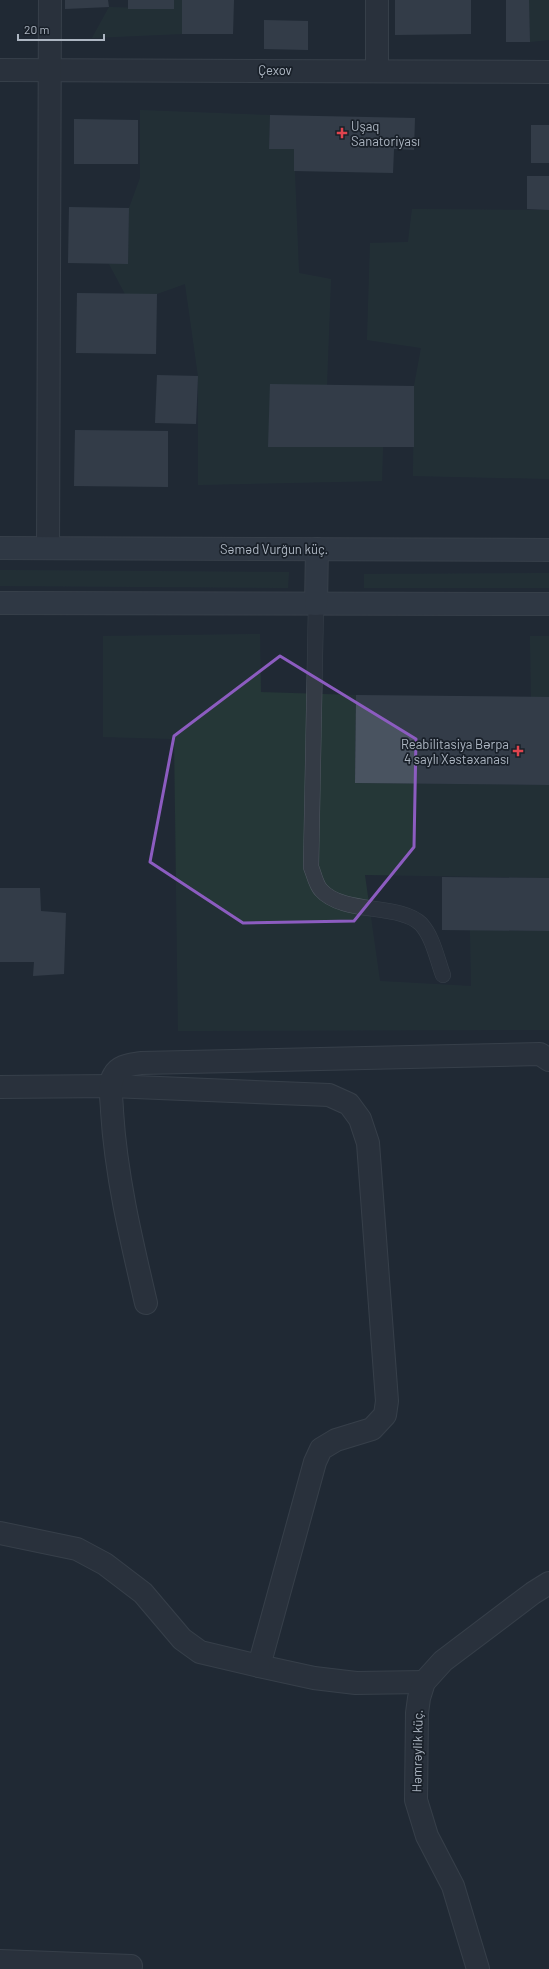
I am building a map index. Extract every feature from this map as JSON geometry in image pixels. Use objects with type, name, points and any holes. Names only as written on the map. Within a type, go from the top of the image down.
[{"type":"main road","name":"Səməd Vurğun küç.","points":[[0,548],[549,550]]},
{"type":"main road","points":[[316,604],[317,549]]},
{"type":"main road","points":[[0,603],[549,604]]},
{"type":"street","points":[[48,548],[50,0]]},
{"type":"street","points":[[377,0],[377,70]]},
{"type":"street","name":"Çexov","points":[[0,70],[377,70],[549,72]]},
{"type":"street","points":[[146,1303],[123,1206],[114,1136],[111,1086],[114,1074],[123,1066],[140,1063],[540,1054],[549,1060]]},
{"type":"street","points":[[0,1087],[111,1086],[330,1095],[349,1104],[360,1119],[368,1142],[387,1400],[384,1416],[372,1429],[336,1440],[321,1449],[315,1462],[259,1666]]},
{"type":"street","points":[[0,1533],[77,1549],[105,1564],[143,1593],[182,1639],[200,1652],[314,1678],[356,1683],[424,1682]]},
{"type":"street","name":"Həmrəylik küç.","points":[[478,1969],[454,1886],[427,1836],[416,1800],[417,1713],[419,1698],[424,1682],[443,1661],[532,1592],[549,1584]]},
{"type":"street","points":[[0,1961],[131,1966]]},
{"type":"lane","points":[[316,604],[311,868],[320,890],[337,901],[409,916],[421,924],[430,938],[443,975]]},
{"type":"highlighted area","points":[[280,656],[416,739],[414,847],[354,921],[243,923],[150,862],[174,736]]},
{"type":"shaded area","points":[[174,0],[182,0],[182,34],[92,38],[109,7],[174,9]]},
{"type":"shaded area","points":[[529,0],[549,0],[549,40],[530,42]]},
{"type":"shaded area","points":[[140,110],[270,115],[269,149],[294,149],[299,273],[331,279],[327,385],[269,447],[383,447],[382,481],[198,485],[198,376],[185,284],[157,294],[125,294],[109,264],[128,264],[129,208],[140,178]]},
{"type":"shaded area","points":[[412,209],[549,210],[549,479],[413,476],[414,386],[421,348],[367,340],[370,243],[408,242]]},
{"type":"shaded area","points":[[0,570],[289,572],[288,588],[0,586]]},
{"type":"shaded area","points":[[549,573],[549,588],[364,588],[364,574]]},
{"type":"shaded area","points":[[260,634],[261,692],[356,695],[355,783],[549,785],[549,878],[365,875],[380,981],[471,986],[470,930],[549,931],[549,1030],[178,1031],[174,739],[103,737],[103,636]]},
{"type":"shaded area","points":[[530,636],[549,636],[549,697],[531,697]]},
{"type":"building","points":[[65,0],[108,0],[109,7],[65,9]]},
{"type":"building","points":[[128,0],[174,0],[174,9],[128,9]]},
{"type":"building","points":[[182,0],[234,0],[233,34],[182,34]]},
{"type":"building","points":[[395,0],[471,0],[471,34],[395,35]]},
{"type":"building","points":[[506,0],[529,0],[530,42],[506,42]]},
{"type":"building","points":[[264,20],[308,21],[308,50],[264,49]]},
{"type":"building","name":"Uşaq Sanatoriyası","points":[[270,115],[415,118],[414,150],[394,149],[393,173],[294,171],[294,149],[269,149]]},
{"type":"building","points":[[74,119],[138,120],[138,164],[74,164]]},
{"type":"building","points":[[531,125],[549,125],[549,163],[531,163]]},
{"type":"building","points":[[527,176],[549,176],[549,210],[527,209]]},
{"type":"building","points":[[69,207],[129,208],[128,264],[68,263]]},
{"type":"building","points":[[77,293],[157,294],[156,354],[76,353]]},
{"type":"building","points":[[157,375],[198,376],[196,424],[155,423]]},
{"type":"building","points":[[270,384],[414,386],[414,447],[268,447]]},
{"type":"building","points":[[75,430],[168,431],[168,487],[74,486]]},
{"type":"building","points":[[356,695],[549,697],[549,785],[355,783]]},
{"type":"building","points":[[442,877],[549,878],[549,931],[442,930]]},
{"type":"building","points":[[0,888],[40,888],[41,911],[66,913],[64,974],[33,976],[34,962],[0,962]]},
{"type":"place","name":"Uşaq Sanatoriyası","points":[[342,133]]},
{"type":"place","name":"Reabilitasiya Bәrpa 4 saylı Xəstəxanası","points":[[518,751]]}]
